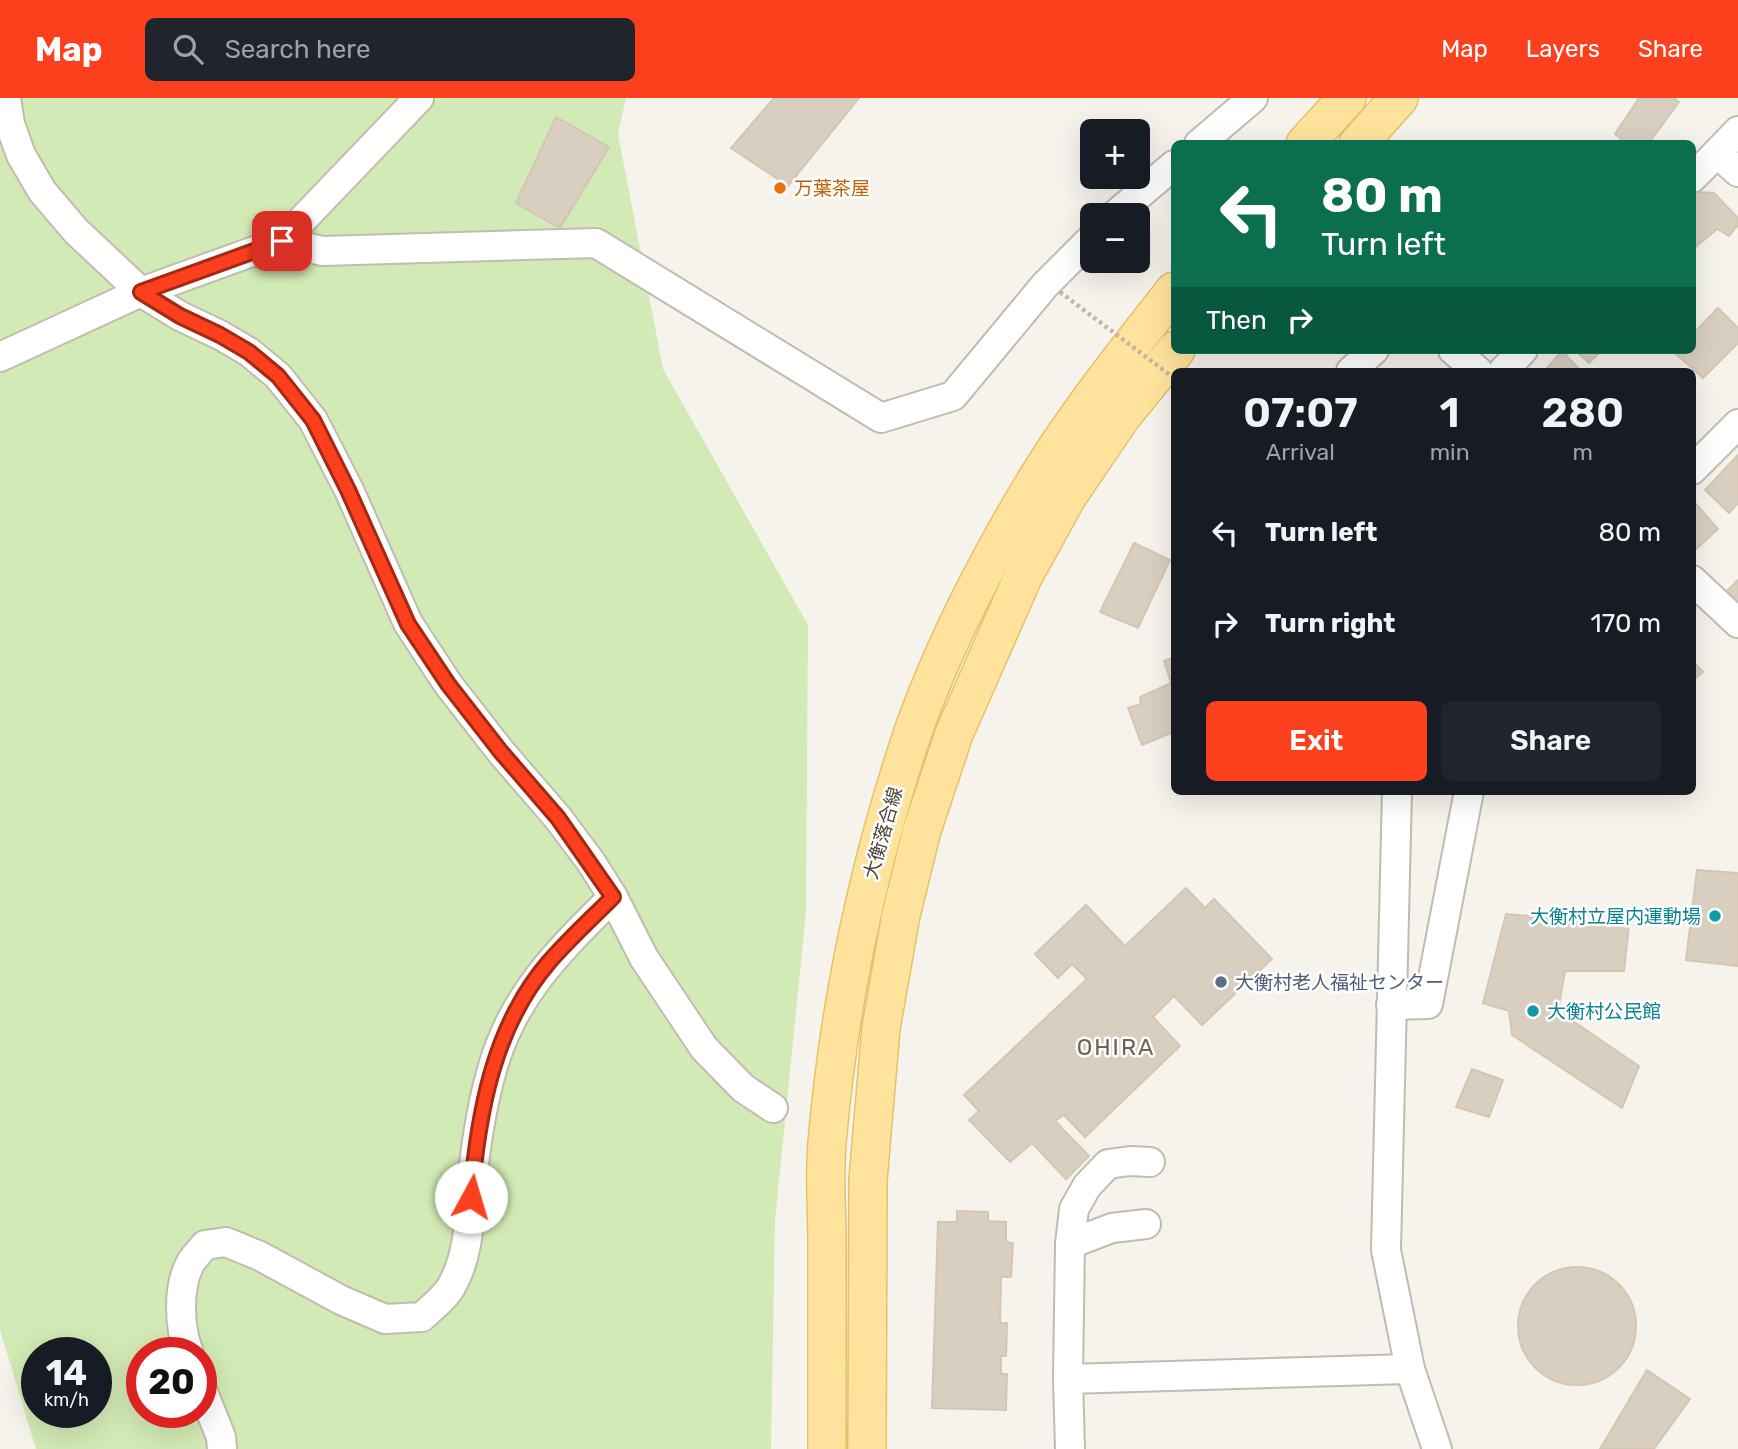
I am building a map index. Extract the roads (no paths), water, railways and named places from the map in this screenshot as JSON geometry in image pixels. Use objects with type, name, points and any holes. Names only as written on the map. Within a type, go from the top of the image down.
[{"type":"main road","points":[[1309,140],[1348,98]]},
{"type":"main road","points":[[1362,140],[1399,98]]},
{"type":"main road","name":"大衡落合線","points":[[827,1449],[827,1146],[843,1021],[866,893],[891,804],[915,726],[951,641],[991,560],[1038,478],[1092,396],[1171,295]]},
{"type":"main road","name":"大衡落合線","points":[[867,1449],[868,1180],[881,1028],[901,915],[922,830],[954,734],[1023,577],[1074,487],[1122,416],[1173,354]]},
{"type":"street","points":[[6,98],[10,124],[21,155],[42,191],[76,231],[141,292],[249,352],[278,376],[313,420],[348,490],[408,624],[448,684],[501,752],[558,818],[613,897],[644,958],[704,1048],[743,1088],[773,1108]]},
{"type":"street","points":[[0,357],[141,292],[282,241],[419,98]]},
{"type":"street","points":[[1204,140],[1253,98]]},
{"type":"street","points":[[1696,174],[1738,131]]},
{"type":"street","points":[[1717,153],[1738,172]]},
{"type":"street","points":[[1129,203],[1171,168]]},
{"type":"street","points":[[282,241],[322,251],[596,243],[881,418],[953,396],[1045,285],[1080,250]]},
{"type":"street","points":[[1354,368],[1370,354]]},
{"type":"street","points":[[1458,354],[1475,368]]},
{"type":"street","points":[[1506,368],[1519,354]]},
{"type":"street","points":[[1696,466],[1738,424]]},
{"type":"street","points":[[1696,584],[1738,623]]},
{"type":"street","points":[[1397,795],[1386,1250],[1410,1369],[1437,1449]]},
{"type":"street","points":[[1391,1004],[1428,1004],[1468,795]]},
{"type":"street","points":[[182,1337],[182,1289],[191,1262],[205,1245],[226,1242],[260,1256],[341,1300],[385,1319],[422,1317],[451,1287],[466,1248],[482,1105],[494,1060],[516,1010],[548,963],[613,897]]},
{"type":"street","points":[[1070,1449],[1070,1244],[1074,1209],[1087,1186],[1108,1164],[1150,1162]]},
{"type":"street","points":[[1070,1244],[1112,1228],[1146,1224]]},
{"type":"street","points":[[1068,1379],[1410,1369]]},
{"type":"street","points":[[217,1427],[222,1449]]},
{"type":"place","name":"万葉茶屋","points":[[780,188]]},
{"type":"place","name":"大衡村立屋内運動場","points":[[1715,916]]},
{"type":"place","name":"大衡村老人福祉センター","points":[[1221,982]]},
{"type":"place","name":"大衡村公民館","points":[[1533,1011]]},
{"type":"district","name":"OHIRA","points":[[1116,1047]]}]
